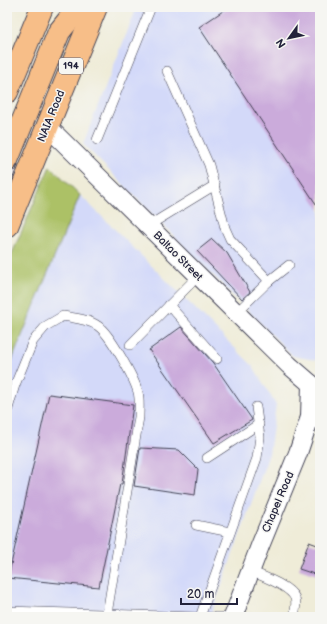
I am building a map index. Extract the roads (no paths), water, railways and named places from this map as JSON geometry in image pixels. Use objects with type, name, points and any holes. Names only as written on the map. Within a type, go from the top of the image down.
[{"type":"main road","points":[[7,92],[42,7]]},
{"type":"main road","points":[[7,160],[58,32],[79,7]]},
{"type":"main road","name":"NAIA Road","points":[[7,226],[96,7]]},
{"type":"street","name":"Baltao Street","points":[[47,126],[289,365],[316,382]]},
{"type":"street","name":"Chapel Road","points":[[233,617],[298,453],[310,417],[316,382]]},
{"type":"lane","points":[[97,140],[151,7]]},
{"type":"lane","points":[[166,71],[209,164],[224,228],[230,239],[269,281]]},
{"type":"lane","points":[[148,226],[215,185]]},
{"type":"lane","points":[[236,313],[269,281],[289,265]]},
{"type":"lane","points":[[130,344],[198,276]]},
{"type":"lane","points":[[169,305],[217,359]]},
{"type":"lane","points":[[7,412],[15,385],[33,340],[46,326],[63,316],[98,326],[111,342],[133,378],[138,394],[138,417],[107,614]]},
{"type":"lane","points":[[7,611],[199,617],[256,458],[260,438],[256,407]]},
{"type":"lane","points":[[207,458],[259,424]]},
{"type":"lane","points":[[196,525],[230,532]]},
{"type":"lane","points":[[250,571],[269,579],[291,592],[296,604],[294,617]]},
{"type":"lane","points":[[210,617],[222,617]]}]
